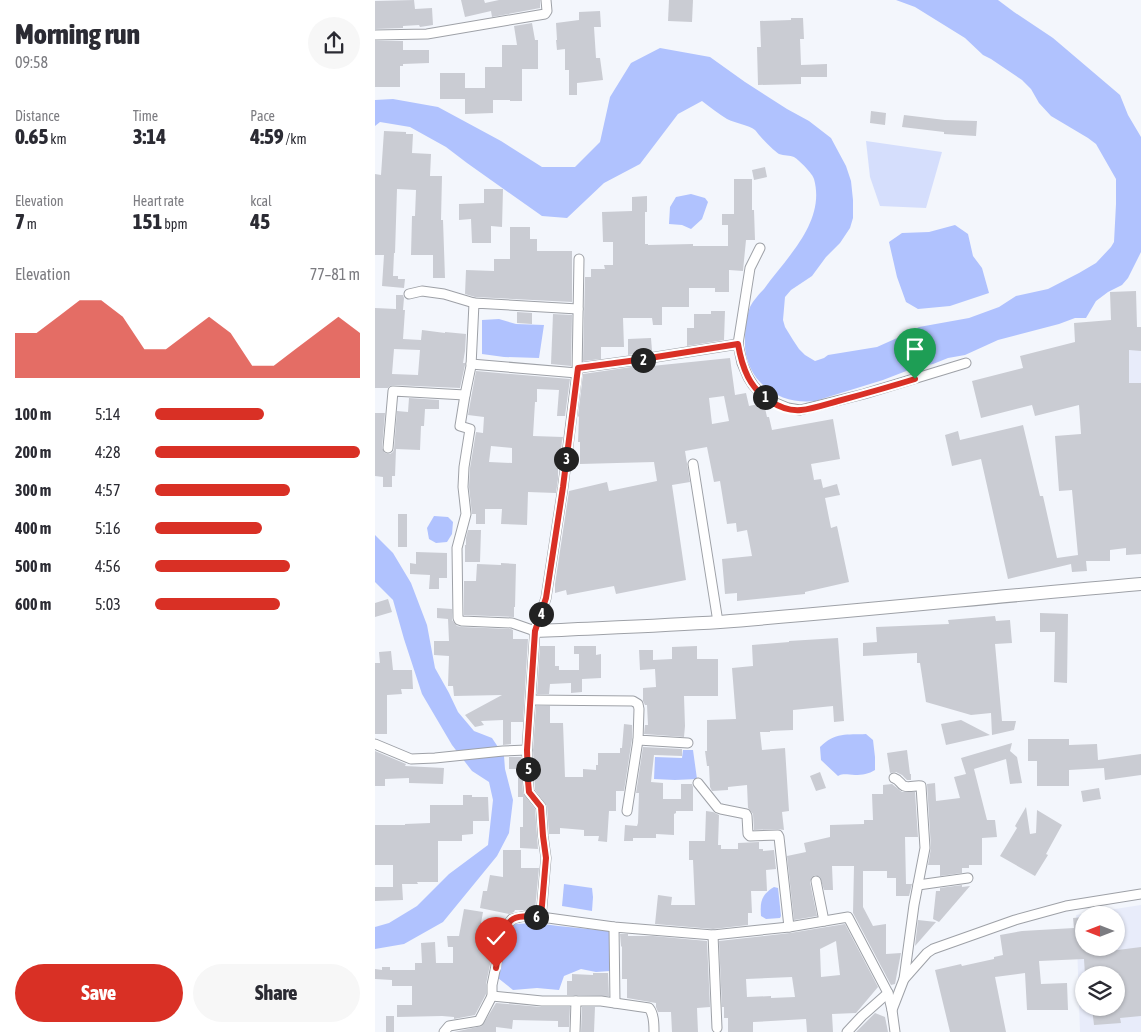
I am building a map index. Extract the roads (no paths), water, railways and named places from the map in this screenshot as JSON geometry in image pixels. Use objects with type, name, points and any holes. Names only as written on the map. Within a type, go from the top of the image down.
[{"type":"street","points":[[375,35],[427,34],[545,14],[547,11],[546,0]]},
{"type":"street","points":[[760,248],[750,268],[738,344],[742,363],[748,377],[760,393],[771,401],[780,406],[800,410],[864,394],[966,363]]},
{"type":"street","points":[[541,917],[546,858],[541,807],[529,792],[527,750],[535,631],[546,598],[563,487],[577,370],[579,259]]},
{"type":"street","points":[[409,294],[421,291],[445,294],[474,303],[578,309]]},
{"type":"street","points":[[474,303],[471,364],[460,426],[470,429],[463,487],[466,514],[457,548],[459,620],[512,623],[535,631],[718,622],[1141,584]]},
{"type":"street","points":[[471,364],[577,370],[738,344]]},
{"type":"street","points":[[388,448],[393,390],[465,395]]},
{"type":"street","points":[[693,464],[718,622]]},
{"type":"street","points":[[531,700],[633,701],[638,704],[638,740],[627,811]]},
{"type":"street","points":[[638,740],[688,743]]},
{"type":"street","points":[[375,744],[411,759],[527,750]]},
{"type":"street","points":[[892,1010],[903,979],[925,842],[921,786],[903,785],[898,779],[894,778]]},
{"type":"street","points":[[698,783],[718,808],[746,814],[748,834],[750,836],[778,835],[789,927]]},
{"type":"street","points":[[918,885],[968,878]]},
{"type":"street","points":[[816,881],[824,921]]},
{"type":"street","points":[[903,979],[933,950],[1015,920],[1066,906],[1141,894]]},
{"type":"street","points":[[444,1032],[449,1026],[479,1021],[492,996],[492,985],[505,928],[512,919],[525,916],[614,927],[713,934],[789,927],[848,917],[888,994],[895,1032]]},
{"type":"street","points":[[614,927],[615,1003]]},
{"type":"street","points":[[713,934],[717,1028]]},
{"type":"street","points":[[847,1032],[861,1016],[888,994]]},
{"type":"street","points":[[492,996],[543,1001],[601,1001],[649,1008],[654,1023],[654,1032]]},
{"type":"street","points":[[575,1032],[576,1001]]},
{"type":"water","points":[[896,0],[998,0],[1053,38],[1120,95],[1128,115],[1141,137],[1141,252],[1128,278],[1122,285],[1096,301],[1086,318],[1075,318],[998,340],[965,355],[914,368],[883,380],[815,401],[793,400],[772,392],[756,378],[747,357],[745,333],[750,307],[802,238],[814,210],[816,195],[814,179],[805,167],[794,157],[777,153],[752,128],[727,119],[702,101],[678,114],[640,164],[604,183],[567,218],[542,216],[446,147],[410,127],[380,122],[375,126],[375,100],[393,99],[438,107],[501,141],[542,167],[575,167],[600,142],[610,97],[631,63],[660,48],[710,57],[745,82],[809,121],[831,138],[846,166],[851,181],[853,218],[850,228],[812,276],[791,290],[785,297],[783,320],[785,327],[799,349],[815,361],[828,355],[877,347],[919,327],[969,318],[999,307],[1016,296],[1048,289],[1096,263],[1114,242],[1116,179],[1096,144],[1051,116],[1022,80],[983,55],[965,38],[915,7]]},
{"type":"water","points":[[691,194],[705,198],[708,202],[702,219],[691,229],[682,225],[669,224],[670,207],[676,197]]},
{"type":"water","points":[[955,225],[968,234],[973,256],[982,268],[989,293],[950,306],[918,309],[906,302],[897,277],[889,242],[902,233],[929,232]]},
{"type":"water","points":[[499,319],[516,324],[544,325],[539,358],[482,354],[482,320]]},
{"type":"water","points":[[434,516],[448,517],[453,522],[452,534],[447,542],[436,543],[429,539],[427,528]]},
{"type":"water","points":[[375,535],[393,553],[411,583],[427,625],[435,668],[458,712],[474,731],[492,738],[504,756],[505,769],[513,800],[509,833],[497,856],[443,922],[404,944],[375,949],[375,927],[389,923],[417,906],[449,874],[488,845],[493,800],[489,782],[472,771],[452,745],[422,694],[393,600],[375,582]]},
{"type":"water","points":[[866,734],[873,740],[875,770],[863,774],[844,774],[838,776],[821,760],[820,747],[831,739],[842,735]]},
{"type":"water","points":[[683,750],[693,750],[697,779],[654,779],[655,757],[682,758]]},
{"type":"water","points":[[564,884],[592,888],[592,911],[562,906]]},
{"type":"water","points":[[774,887],[778,888],[781,916],[780,918],[766,919],[761,916],[761,903],[766,893]]},
{"type":"water","points":[[536,923],[609,931],[610,971],[596,972],[581,969],[564,976],[559,990],[537,988],[513,990],[498,978],[505,942],[515,924]]}]
